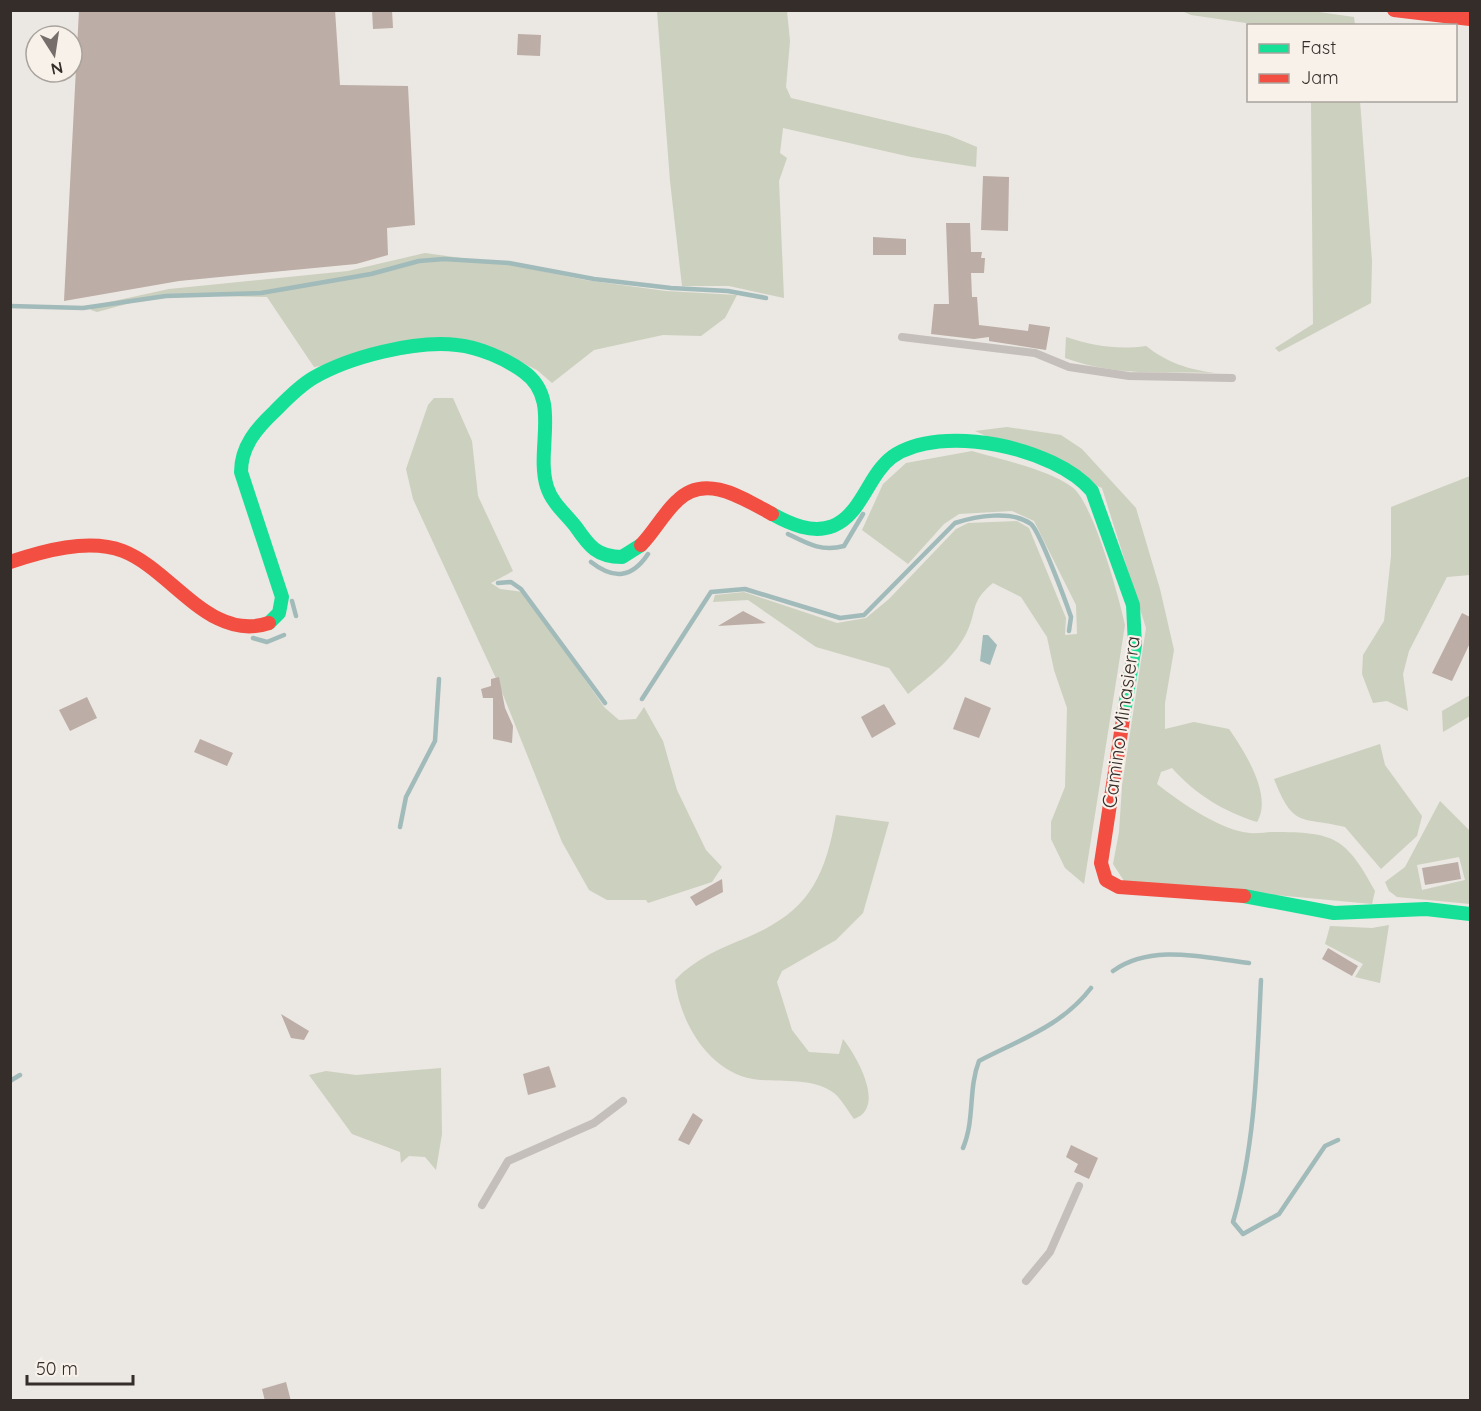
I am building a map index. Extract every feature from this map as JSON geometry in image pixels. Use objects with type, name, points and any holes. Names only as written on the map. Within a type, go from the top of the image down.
[{"type":"main road","points":[[1394,10],[1470,19]]},
{"type":"main road","name":"Camino Minasierra","points":[[10,562],[69,549],[111,547],[137,557],[216,617],[239,626],[262,627],[275,620],[281,610],[282,597],[241,472],[239,460],[245,444],[287,399],[321,374],[372,357],[435,344],[457,345],[491,355],[521,369],[532,379],[544,397],[546,411],[544,474],[547,488],[594,552],[613,558],[634,553],[677,501],[698,489],[707,487],[726,491],[793,525],[814,530],[828,528],[849,516],[879,470],[900,453],[927,444],[960,439],[1021,453],[1077,475],[1092,491],[1136,616],[1135,645],[1101,863],[1106,880],[1119,887],[1254,897],[1334,913],[1426,909],[1470,914]]},
{"type":"lane","points":[[902,337],[1025,351],[1069,367],[1129,376],[1232,378]]},
{"type":"lane","points":[[482,1205],[508,1161],[594,1123],[623,1101]]},
{"type":"lane","points":[[1026,1281],[1050,1251],[1079,1186]]},
{"type":"green space","points":[[1305,10],[1354,17],[1355,24],[1253,24],[1191,15],[1182,11]]},
{"type":"green space","points":[[657,11],[787,11],[790,41],[786,87],[791,98],[948,135],[977,147],[976,167],[911,157],[783,128],[780,153],[787,158],[779,181],[784,298],[729,286],[682,286],[670,181]]},
{"type":"green space","points":[[1311,102],[1360,102],[1372,261],[1371,303],[1279,352],[1275,348],[1313,324]]},
{"type":"green space","points":[[425,253],[666,291],[737,295],[725,318],[701,336],[663,335],[594,350],[552,383],[537,370],[482,343],[314,367],[267,297],[160,295],[97,312],[91,310],[91,306],[169,289],[348,271]]},
{"type":"green space","points":[[1066,337],[1106,346],[1125,348],[1146,346],[1178,364],[1215,373],[1139,372],[1083,364],[1065,358]]},
{"type":"green space","points":[[434,398],[453,398],[472,441],[478,496],[513,571],[491,583],[500,589],[523,592],[605,708],[619,720],[636,719],[644,707],[663,741],[677,790],[706,850],[722,867],[712,882],[648,903],[646,900],[607,900],[589,890],[562,842],[500,687],[413,499],[406,469],[428,405]]},
{"type":"green space","points":[[1007,427],[1061,435],[1082,449],[1136,508],[1160,589],[1174,650],[1165,703],[1165,729],[1194,722],[1229,729],[1255,774],[1262,800],[1261,811],[1257,822],[1233,813],[1200,794],[1172,768],[1161,772],[1157,784],[1201,814],[1226,827],[1253,833],[1311,834],[1336,841],[1346,849],[1365,873],[1375,891],[1372,904],[1124,881],[1113,864],[1119,832],[1122,786],[1146,628],[1102,488],[975,431]]},
{"type":"green space","points":[[972,451],[1037,470],[1072,487],[1080,496],[1096,530],[1122,612],[1125,625],[1084,884],[1065,868],[1051,839],[1051,822],[1065,787],[1067,708],[1054,670],[1047,637],[1021,597],[993,583],[980,596],[970,626],[954,652],[908,694],[889,668],[816,647],[748,600],[713,602],[715,595],[744,592],[837,623],[866,618],[889,599],[956,529],[968,523],[1017,521],[1029,528],[1066,618],[1065,635],[1077,634],[1076,605],[1034,521],[1012,511],[959,514],[944,524],[908,564],[862,530],[883,484],[906,463]]},
{"type":"green space","points":[[1470,476],[1470,575],[1447,577],[1409,651],[1403,674],[1408,711],[1387,701],[1373,703],[1362,674],[1363,655],[1384,621],[1391,556],[1391,507]]},
{"type":"green space","points":[[1470,695],[1470,716],[1443,732],[1442,711]]},
{"type":"green space","points":[[1380,744],[1385,765],[1422,816],[1417,836],[1381,869],[1345,827],[1300,818],[1293,813],[1287,806],[1274,779]]},
{"type":"green space","points":[[1440,801],[1470,831],[1470,904],[1397,897],[1389,891],[1385,882],[1405,867]],"holes":[[[1459,857],[1465,880],[1422,890],[1417,865]]]},
{"type":"green space","points":[[836,815],[889,822],[863,913],[836,940],[782,971],[777,982],[792,1030],[809,1052],[839,1054],[843,1039],[855,1057],[866,1081],[868,1104],[864,1113],[854,1119],[838,1096],[822,1087],[803,1082],[753,1079],[723,1066],[710,1055],[690,1028],[678,996],[675,980],[699,960],[767,928],[799,905],[810,891],[826,858]]},
{"type":"green space","points":[[1389,925],[1380,983],[1355,977],[1363,964],[1325,944],[1330,926],[1372,928]]},
{"type":"green space","points":[[441,1068],[442,1134],[436,1170],[425,1157],[409,1156],[401,1163],[400,1152],[352,1134],[309,1075],[326,1071],[356,1075]]},
{"type":"water","points":[[983,635],[988,635],[997,645],[990,665],[980,661]]},
{"type":"building","points":[[79,10],[335,10],[340,85],[408,86],[415,225],[387,228],[388,255],[356,264],[179,281],[64,301],[75,84],[84,84],[84,24],[78,24]]},
{"type":"building","points":[[372,10],[392,10],[393,28],[373,29]]},
{"type":"building","points":[[518,34],[541,35],[540,56],[517,55]]},
{"type":"building","points":[[983,176],[1009,177],[1008,231],[981,230]]},
{"type":"building","points":[[946,223],[970,223],[971,252],[982,252],[981,258],[985,258],[984,273],[971,273],[972,297],[977,297],[979,325],[1028,331],[1029,324],[1050,327],[1046,350],[989,341],[989,337],[974,339],[931,334],[934,304],[949,304]]},
{"type":"building","points":[[873,237],[906,239],[906,255],[873,255]]},
{"type":"building","points":[[743,611],[766,623],[718,626]]},
{"type":"building","points":[[1462,613],[1470,617],[1470,643],[1452,681],[1432,673]]},
{"type":"building","points":[[499,677],[505,708],[513,726],[512,743],[493,739],[493,698],[483,698],[481,689],[491,686],[491,679]]},
{"type":"building","points":[[87,697],[97,718],[70,731],[59,710]]},
{"type":"building","points":[[965,697],[991,708],[979,738],[953,729]]},
{"type":"building","points":[[884,704],[896,724],[872,738],[861,717]]},
{"type":"building","points":[[200,739],[233,753],[227,766],[194,752]]},
{"type":"building","points":[[1458,862],[1461,879],[1425,885],[1422,868]]},
{"type":"building","points":[[722,879],[723,892],[696,906],[690,897]]},
{"type":"building","points":[[1328,948],[1358,966],[1352,976],[1322,959]]},
{"type":"building","points":[[281,1014],[309,1031],[304,1040],[291,1038]]},
{"type":"building","points":[[549,1066],[556,1087],[528,1095],[523,1074]]},
{"type":"building","points":[[693,1113],[703,1120],[689,1145],[678,1140]]},
{"type":"building","points":[[1071,1145],[1098,1158],[1089,1179],[1074,1172],[1078,1164],[1066,1157]]},
{"type":"building","points":[[286,1382],[291,1401],[265,1401],[262,1389]]},
{"type":"waterway","points":[[10,306],[83,308],[166,296],[261,293],[371,274],[419,261],[444,259],[509,263],[594,279],[671,288],[728,291],[766,298]]},
{"type":"waterway","points":[[788,534],[809,544],[822,547],[844,546],[863,514]]},
{"type":"waterway","points":[[642,699],[711,592],[745,589],[840,618],[864,615],[955,523],[973,518],[1014,517],[1031,524],[1046,553],[1071,617],[1069,631]]},
{"type":"waterway","points":[[591,562],[607,572],[622,574],[636,568],[648,554]]},
{"type":"waterway","points":[[498,583],[511,582],[521,589],[605,703]]},
{"type":"waterway","points":[[292,601],[296,616]]},
{"type":"waterway","points":[[253,638],[267,642],[284,635]]},
{"type":"waterway","points":[[400,827],[406,797],[435,741],[439,679]]},
{"type":"waterway","points":[[1113,971],[1128,962],[1162,955],[1197,956],[1249,963]]},
{"type":"waterway","points":[[1261,980],[1251,1132],[1247,1162],[1233,1222],[1243,1234],[1279,1214],[1325,1146],[1338,1140]]},
{"type":"waterway","points":[[963,1148],[969,1127],[979,1061],[1053,1022],[1080,1001],[1091,988]]},
{"type":"waterway","points":[[10,1081],[20,1075]]},
{"type":"traffic: fast","points":[[269,623],[279,613],[282,597],[241,472],[247,446],[262,424],[293,393],[308,382],[345,363],[402,348],[440,344],[465,346],[492,354],[524,372],[535,383],[542,396],[545,410],[544,472],[552,498],[585,540],[600,553],[622,557],[641,545]]},
{"type":"traffic: fast","points":[[772,514],[809,528],[833,526],[851,513],[877,474],[892,457],[913,447],[939,442],[967,441],[1026,452],[1075,476],[1092,491],[1133,605],[1135,645],[1123,719]]},
{"type":"traffic: fast","points":[[1244,896],[1334,913],[1426,909],[1470,914]]},
{"type":"traffic: jam","points":[[1394,10],[1470,19]]},
{"type":"traffic: jam","points":[[641,545],[677,501],[688,493],[700,489],[712,488],[724,491],[772,514]]},
{"type":"traffic: jam","points":[[10,562],[66,548],[109,547],[141,560],[192,602],[228,623],[248,626],[269,623]]},
{"type":"traffic: jam","points":[[1123,719],[1101,863],[1106,880],[1119,887],[1244,896]]}]
